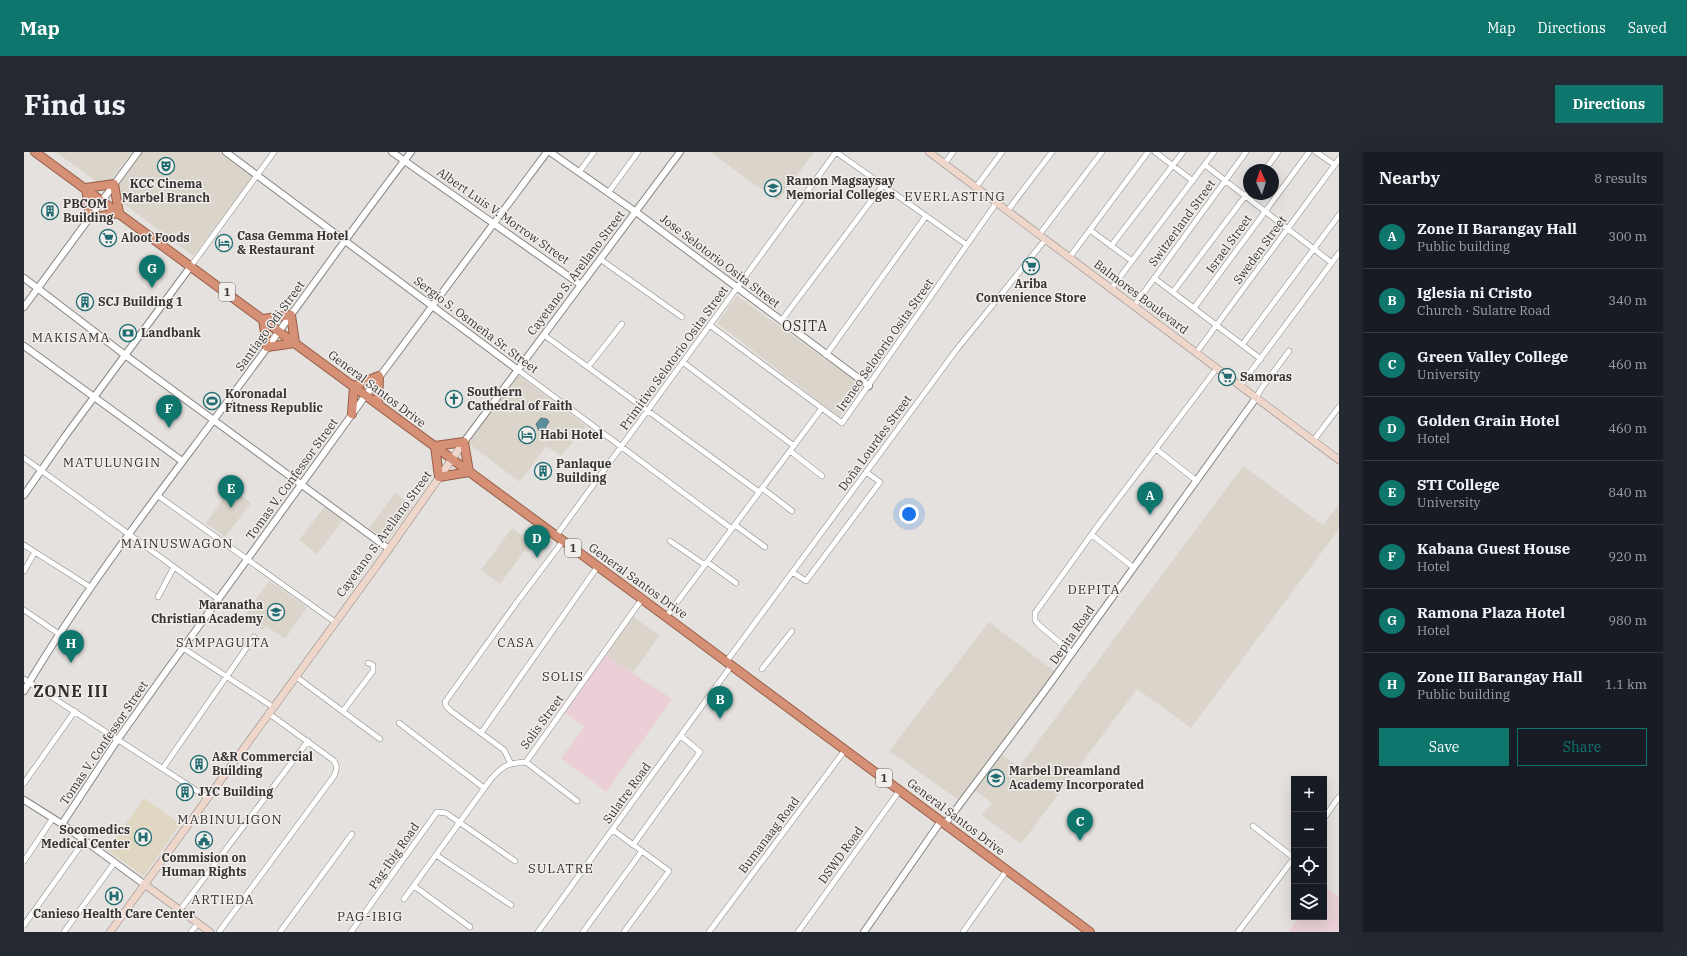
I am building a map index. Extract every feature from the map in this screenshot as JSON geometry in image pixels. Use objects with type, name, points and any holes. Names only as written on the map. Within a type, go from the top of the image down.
[{"type":"highway","name":"General Santos Drive","points":[[35,152],[103,200],[1090,932]]},
{"type":"highway","points":[[114,184],[119,213],[90,218],[86,188],[114,184]]},
{"type":"highway","points":[[291,315],[295,343],[267,347],[263,319],[291,315]]},
{"type":"highway","points":[[352,414],[354,386],[380,376],[378,404]]},
{"type":"highway","points":[[464,442],[469,472],[439,477],[435,446],[464,442]]},
{"type":"main road","name":"Balmores Boulevard","points":[[929,152],[1339,460]]},
{"type":"main road","name":"Cayetano S. Arellano Street","points":[[110,932],[464,442]]},
{"type":"main road","points":[[144,884],[210,932]]},
{"type":"street","points":[[24,307],[138,152]]},
{"type":"street","name":"Sergio S. Osmeña Sr. Street","points":[[226,152],[621,447],[733,527],[765,547]]},
{"type":"street","points":[[24,495],[274,152]]},
{"type":"street","name":"Albert Luis V. Morrow Street","points":[[392,152],[581,285]]},
{"type":"street","name":"Santiago Odi Street","points":[[24,690],[26,681],[128,534],[411,152]]},
{"type":"street","name":"Jose Selotorio Osita Street","points":[[549,152],[636,212],[869,386]]},
{"type":"street","name":"Tomas V. Confessor Street","points":[[62,824],[118,739],[301,484],[493,224],[549,152]]},
{"type":"street","points":[[579,172],[594,152]]},
{"type":"street","points":[[608,193],[638,152]]},
{"type":"street","name":"Cayetano S. Arellano Street","points":[[464,442],[680,152]]},
{"type":"street","points":[[836,152],[967,245]]},
{"type":"street","name":"Primitivo Selotorio Osita Street","points":[[556,536],[711,326],[836,152]]},
{"type":"street","points":[[945,163],[953,152]]},
{"type":"street","points":[[976,187],[1002,152]]},
{"type":"street","points":[[1008,210],[1052,152]]},
{"type":"street","name":"Doña Lourdes Street","points":[[729,664],[792,572],[1042,237],[1102,152]]},
{"type":"street","points":[[1070,258],[1148,152]]},
{"type":"street","points":[[1155,152],[1193,181]]},
{"type":"street","points":[[1111,246],[1183,152]]},
{"type":"street","points":[[1111,289],[1214,152]]},
{"type":"street","name":"Switzerland Street","points":[[1134,306],[1246,152]]},
{"type":"street","points":[[1269,164],[1278,152]]},
{"type":"street","name":"Israel Street","points":[[1194,308],[1309,152]]},
{"type":"street","points":[[1316,152],[1335,165]]},
{"type":"street","name":"Sweden Street","points":[[1196,352],[1339,159]]},
{"type":"street","points":[[1205,165],[1243,194]]},
{"type":"street","points":[[781,321],[883,185]]},
{"type":"street","points":[[1173,292],[1243,199]]},
{"type":"street","points":[[1250,200],[1332,263]]},
{"type":"street","name":"Ireneo Selotorio Osita Street","points":[[666,617],[822,408],[842,423],[997,202]]},
{"type":"street","points":[[1242,345],[1339,215]]},
{"type":"street","points":[[826,355],[926,216]]},
{"type":"street","points":[[1090,230],[1132,261]]},
{"type":"street","points":[[1240,386],[1339,253]]},
{"type":"street","points":[[600,259],[682,317]]},
{"type":"street","points":[[24,278],[125,355],[388,549]]},
{"type":"street","points":[[1154,278],[1261,359]]},
{"type":"street","points":[[588,367],[622,324]]},
{"type":"street","points":[[711,326],[822,408]]},
{"type":"street","points":[[544,335],[648,411],[792,511]]},
{"type":"street","points":[[24,346],[182,461]]},
{"type":"street","points":[[1256,398],[1289,351]]},
{"type":"street","points":[[684,362],[794,446]]},
{"type":"street","points":[[1072,653],[1039,625],[1034,617],[1092,535],[1217,368]]},
{"type":"street","name":"Depita Road","points":[[864,932],[943,823],[1072,653],[1256,398]]},
{"type":"street","points":[[1313,441],[1339,407]]},
{"type":"street","points":[[1156,449],[1197,481]]},
{"type":"street","points":[[790,451],[822,476]]},
{"type":"street","points":[[24,458],[218,599]]},
{"type":"street","points":[[792,572],[806,581],[880,482],[866,472]]},
{"type":"street","points":[[157,495],[335,622]]},
{"type":"street","points":[[1092,535],[1133,567]]},
{"type":"street","points":[[511,764],[505,752],[446,706],[446,700],[563,541]]},
{"type":"street","points":[[670,541],[736,583]]},
{"type":"street","points":[[24,545],[90,587]]},
{"type":"street","points":[[24,571],[35,552]]},
{"type":"street","points":[[481,733],[598,566]]},
{"type":"street","points":[[158,597],[174,567]]},
{"type":"street","name":"Solis Street","points":[[404,899],[484,788],[500,769],[511,764],[526,762],[642,599]]},
{"type":"street","points":[[24,610],[59,634]]},
{"type":"street","points":[[762,670],[792,631]]},
{"type":"street","points":[[163,768],[254,637]]},
{"type":"street","points":[[183,648],[227,675],[273,707]]},
{"type":"street","points":[[343,711],[373,671],[373,665],[368,663]]},
{"type":"street","name":"Sulatre Road","points":[[538,932],[681,736],[729,664]]},
{"type":"street","points":[[295,676],[380,739]]},
{"type":"street","points":[[26,681],[75,711],[208,798]]},
{"type":"street","points":[[24,783],[75,711]]},
{"type":"street","points":[[219,932],[336,772],[337,766],[333,760],[268,714]]},
{"type":"street","points":[[399,724],[484,788]]},
{"type":"street","points":[[633,845],[700,752],[681,736]]},
{"type":"street","points":[[180,910],[308,741]]},
{"type":"street","name":"Bumanaag Road","points":[[709,932],[846,750]]},
{"type":"street","points":[[526,762],[577,801]]},
{"type":"street","name":"DSWD Road","points":[[798,932],[900,790]]},
{"type":"street","points":[[1327,814],[1339,797]]},
{"type":"street","points":[[24,800],[62,824],[144,884]]},
{"type":"street","name":"Pag-Ibig Road","points":[[351,932],[437,812],[444,812],[515,861]]},
{"type":"street","points":[[24,861],[53,818]]},
{"type":"street","points":[[1253,826],[1291,856]]},
{"type":"street","points":[[613,830],[669,871],[624,932]]},
{"type":"street","points":[[280,932],[352,834]]},
{"type":"street","points":[[24,925],[84,841]]},
{"type":"street","points":[[583,932],[642,851]]},
{"type":"street","points":[[436,856],[511,905]]},
{"type":"street","points":[[64,932],[115,862]]},
{"type":"street","points":[[1238,932],[1291,862]]},
{"type":"street","points":[[963,932],[1007,870]]},
{"type":"street","points":[[414,886],[470,927]]},
{"type":"street","points":[[191,932],[198,923]]},
{"type":"shaded area","points":[[56,152],[132,152],[110,181],[98,183]]},
{"type":"shaded area","points":[[141,152],[221,152],[254,176],[193,256],[119,200],[116,185]]},
{"type":"shaded area","name":"Ramon Magsaysay Memorial Colleges","points":[[710,152],[814,152],[778,201]]},
{"type":"shaded area","points":[[737,296],[863,386],[840,417],[717,323]]},
{"type":"shaded area","name":"Habi Hotel","points":[[518,375],[586,426],[561,456],[546,446],[520,482],[468,443]]},
{"type":"shaded area","points":[[1243,466],[1323,525],[1339,504],[1339,529],[1191,728],[1137,689],[1021,844],[982,815],[992,803],[974,790],[1001,754],[1019,767]]},
{"type":"shaded area","points":[[231,488],[251,503],[225,537],[206,523]]},
{"type":"shaded area","points":[[395,493],[413,506],[387,541],[369,528]]},
{"type":"shaded area","points":[[325,506],[343,520],[317,554],[299,540]]},
{"type":"shaded area","points":[[512,528],[531,542],[500,584],[481,570]]},
{"type":"shaded area","name":"Maranatha Christian Academy","points":[[269,581],[307,607],[285,639],[266,626],[263,630],[244,616]]},
{"type":"shaded area","points":[[633,616],[659,636],[633,673],[604,654]]},
{"type":"shaded area","points":[[989,622],[1057,673],[960,801],[889,751]]},
{"type":"shaded area","points":[[604,654],[672,699],[606,792],[561,758],[584,727],[564,712]]},
{"type":"shaded area","name":"Socomedics Medical Center","points":[[144,798],[180,824],[144,876],[107,850]]},
{"type":"shaded area","points":[[1327,888],[1339,897],[1339,932],[1288,932],[1297,920],[1327,920]]},
{"type":"water","points":[[541,418],[547,419],[549,422],[543,433],[539,431],[536,424]]},
{"type":"place","name":"KCC Cinema Marbel Branch","points":[[166,166]]},
{"type":"place","name":"Ramon Magsaysay Memorial Colleges","points":[[773,188]]},
{"type":"place","name":"PBCOM Building","points":[[50,211]]},
{"type":"place","name":"Aloot Foods","points":[[108,238]]},
{"type":"place","name":"Casa Gemma Hotel & Restaurant","points":[[224,243]]},
{"type":"place","name":"Ariba Convenience Store","points":[[1031,266]]},
{"type":"place","name":"Ramona Plaza Hotel","points":[[152,288]]},
{"type":"place","name":"SCJ Building 1","points":[[85,302]]},
{"type":"place","name":"Landbank","points":[[128,333]]},
{"type":"place","name":"Samoras","points":[[1227,377]]},
{"type":"place","name":"Southern Cathedral of Faith","points":[[454,399]]},
{"type":"place","name":"Koronadal Fitness Republic","points":[[212,401]]},
{"type":"place","name":"Kabana Guest House","points":[[169,428]]},
{"type":"place","name":"Habi Hotel","points":[[527,435]]},
{"type":"place","name":"Panlaque Building","points":[[543,471]]},
{"type":"place","name":"STI College","points":[[231,508]]},
{"type":"place","name":"Zone II Barangay Hall","points":[[1150,515]]},
{"type":"place","name":"Golden Grain Hotel","points":[[537,558]]},
{"type":"place","name":"Maranatha Christian Academy","points":[[276,612]]},
{"type":"place","name":"Zone III Barangay Hall","points":[[71,663]]},
{"type":"place","name":"Iglesia ni Cristo","points":[[720,719]]},
{"type":"place","name":"A&R Commercial Building","points":[[199,764]]},
{"type":"place","name":"Marbel Dreamland Academy Incorporated","points":[[996,778]]},
{"type":"place","name":"JYC Building","points":[[185,792]]},
{"type":"place","name":"Socomedics Medical Center","points":[[143,837]]},
{"type":"place","name":"Commision on Human Rights","points":[[204,840]]},
{"type":"place","name":"Green Valley College","points":[[1080,841]]},
{"type":"place","name":"Canieso Health Care Center","points":[[114,896]]},
{"type":"district","name":"EVERLASTING","points":[[955,196]]},
{"type":"district","name":"OSITA","points":[[805,326]]},
{"type":"district","name":"MAKISAMA","points":[[71,337]]},
{"type":"district","name":"MATULUNGIN","points":[[112,462]]},
{"type":"district","name":"MAINUSWAGON","points":[[177,543]]},
{"type":"district","name":"DEPITA","points":[[1094,589]]},
{"type":"district","name":"SAMPAGUITA","points":[[223,642]]},
{"type":"district","name":"CASA","points":[[516,642]]},
{"type":"district","name":"SOLIS","points":[[563,676]]},
{"type":"district","name":"ZONE III","points":[[71,691]]},
{"type":"district","name":"MABINULIGON","points":[[230,819]]},
{"type":"district","name":"SULATRE","points":[[561,868]]},
{"type":"district","name":"ARTIEDA","points":[[223,899]]},
{"type":"district","name":"PAG-IBIG","points":[[370,916]]}]
